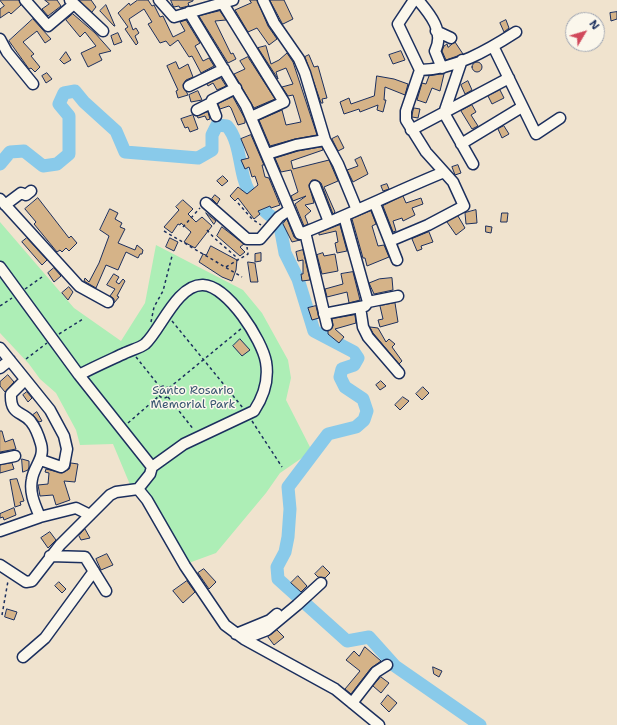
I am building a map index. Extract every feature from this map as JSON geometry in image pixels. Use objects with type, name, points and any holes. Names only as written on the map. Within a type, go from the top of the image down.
[{"type":"street","points":[[25,0],[48,26],[72,2],[103,31]]},
{"type":"street","points":[[159,0],[174,17],[233,0]]},
{"type":"street","points":[[262,0],[274,23],[299,59],[305,73],[326,140],[338,164],[357,210]]},
{"type":"street","points":[[390,241],[428,225],[464,206],[453,182],[426,152],[406,120],[406,111],[420,70],[398,24],[414,0]]},
{"type":"street","points":[[418,0],[434,19],[439,44],[435,51],[442,68]]},
{"type":"street","points":[[222,2],[284,102],[251,117]]},
{"type":"street","points":[[189,12],[236,88],[251,117],[300,234],[374,204],[397,192],[444,172]]},
{"type":"street","points":[[436,31],[450,38]]},
{"type":"street","points":[[420,70],[442,68],[493,46],[516,32]]},
{"type":"street","points":[[0,40],[7,52],[32,84]]},
{"type":"street","points":[[493,46],[536,134],[560,118]]},
{"type":"street","points":[[462,60],[444,113],[473,164]]},
{"type":"street","points":[[189,86],[224,69]]},
{"type":"street","points":[[411,130],[509,78]]},
{"type":"street","points":[[197,110],[211,103],[212,100],[236,88]]},
{"type":"street","points":[[211,103],[216,116]]},
{"type":"street","points":[[462,144],[522,107]]},
{"type":"street","points":[[267,154],[296,145],[326,140]]},
{"type":"street","points":[[315,186],[329,222]]},
{"type":"street","points":[[31,191],[26,195],[21,193],[3,202],[22,225],[33,234],[79,286],[108,302]]},
{"type":"street","points":[[206,203],[247,239],[260,239],[274,223],[289,210]]},
{"type":"street","points":[[374,204],[397,260]]},
{"type":"street","points":[[344,216],[364,304],[363,327],[368,337],[399,373]]},
{"type":"street","points":[[305,232],[327,325]]},
{"type":"street","points":[[0,267],[120,429],[152,466]]},
{"type":"street","points":[[0,565],[26,582],[32,581],[50,556],[110,495],[116,492],[138,489],[150,474],[152,466],[199,436],[254,411],[261,401],[266,385],[266,362],[262,349],[248,322],[226,297],[209,286],[202,285],[190,289],[166,313],[145,344],[78,374]]},
{"type":"street","points":[[324,314],[398,296]]},
{"type":"street","points":[[0,348],[50,410],[64,436],[67,449],[64,466],[61,467],[40,460]]},
{"type":"street","points":[[0,368],[10,360]]},
{"type":"street","points":[[25,380],[11,394],[10,400],[16,413],[30,420],[41,444],[42,452],[32,478],[31,492],[40,517]]},
{"type":"street","points":[[0,459],[15,456]]},
{"type":"street","points":[[138,489],[147,500],[185,566],[225,625],[240,637],[335,689],[379,725]]},
{"type":"street","points":[[0,531],[40,517],[76,508],[90,515]]},
{"type":"street","points":[[50,556],[86,557],[106,591]]},
{"type":"street","points":[[23,657],[45,638],[94,571]]},
{"type":"street","points":[[317,583],[298,605],[267,630],[240,637],[270,620],[317,583]]},
{"type":"street","points":[[352,702],[376,672],[387,665]]},
{"type":"path","points":[[183,228],[206,203]]},
{"type":"path","points":[[238,203],[252,219],[274,223]]},
{"type":"path","points":[[206,230],[217,242],[228,249],[238,259]]},
{"type":"path","points":[[164,231],[242,277]]},
{"type":"path","points":[[226,267],[248,254],[247,239]]},
{"type":"path","points":[[154,330],[151,327],[151,318],[154,307],[163,291],[172,256]]},
{"type":"path","points":[[166,313],[249,414],[282,467]]},
{"type":"path","points":[[169,388],[248,322]]},
{"type":"path","points":[[131,350],[160,387]]},
{"type":"path","points":[[160,387],[166,386],[169,388]]},
{"type":"path","points":[[160,387],[158,393],[160,396]]},
{"type":"path","points":[[168,397],[170,394],[169,388]]},
{"type":"path","points":[[120,429],[160,396]]},
{"type":"path","points":[[160,396],[163,398],[168,397]]},
{"type":"path","points":[[168,397],[199,436]]},
{"type":"path","points":[[2,615],[10,571]]},
{"type":"green space","name":"Santo Rosario Memorial Park","points":[[0,222],[74,308],[121,341],[145,303],[156,245],[243,290],[262,313],[288,360],[291,378],[286,400],[312,451],[280,473],[266,493],[216,553],[186,564],[144,487],[131,487],[113,444],[80,445],[76,430],[56,393],[40,379],[29,364],[0,333]]},
{"type":"building","points":[[0,0],[19,0],[21,5],[11,14],[9,12],[0,18],[0,9],[4,6]]},
{"type":"building","points":[[45,0],[57,0],[61,6],[48,16],[42,9],[49,4]]},
{"type":"building","points":[[79,0],[91,0],[96,7],[92,12]]},
{"type":"building","points":[[138,0],[148,0],[152,6],[154,5],[160,17],[163,16],[173,37],[185,31],[180,22],[186,20],[200,43],[195,46],[203,61],[209,58],[214,66],[201,73],[192,56],[189,57],[178,40],[170,46],[166,41],[160,43],[148,24],[152,22],[144,9],[129,19],[133,30],[136,28],[139,33],[135,36],[138,43],[136,45],[125,29],[128,27],[118,13],[129,3],[130,5]]},
{"type":"building","points":[[171,0],[193,1],[188,3],[189,6],[180,8],[179,6],[174,7]]},
{"type":"building","points":[[250,0],[257,0],[268,26],[277,39],[269,45],[257,28],[248,32],[235,10],[251,3]]},
{"type":"building","points":[[270,0],[284,0],[293,19],[283,24]]},
{"type":"building","points":[[106,5],[115,26],[100,11]]},
{"type":"building","points":[[220,11],[226,20],[215,21],[231,54],[233,53],[236,59],[228,63],[199,16]]},
{"type":"building","points":[[617,12],[617,19],[611,21],[610,13]]},
{"type":"building","points":[[73,14],[95,33],[111,51],[99,54],[102,60],[88,67],[81,53],[96,46],[85,32],[80,37],[66,20]]},
{"type":"building","points":[[33,19],[51,39],[45,43],[37,31],[23,42],[34,54],[31,56],[40,67],[35,72],[31,68],[29,69],[9,41]]},
{"type":"building","points":[[506,20],[509,28],[504,32],[500,23]]},
{"type":"building","points":[[118,33],[122,42],[114,45],[111,36]]},
{"type":"building","points":[[455,42],[463,54],[446,60],[442,51],[444,46],[447,44],[448,47]]},
{"type":"building","points":[[266,46],[271,64],[279,60],[287,53],[293,62],[317,135],[270,146],[259,120],[282,110],[286,125],[301,122],[293,95],[288,96],[282,87],[293,84],[286,68],[276,72],[278,79],[258,48]]},
{"type":"building","points":[[401,51],[405,60],[393,64],[389,55]]},
{"type":"building","points":[[66,52],[71,60],[64,64],[60,60]]},
{"type":"building","points":[[309,55],[314,67],[318,66],[327,98],[322,99],[323,103],[321,103],[305,57]]},
{"type":"building","points":[[248,57],[275,99],[254,108],[234,74],[245,69],[240,61]]},
{"type":"building","points":[[176,62],[179,69],[188,64],[193,77],[186,80],[183,85],[188,95],[178,98],[176,91],[178,90],[167,66]]},
{"type":"building","points":[[475,62],[479,62],[482,67],[479,72],[475,72],[472,69],[472,65]]},
{"type":"building","points":[[47,73],[52,79],[46,83],[42,76]]},
{"type":"building","points":[[444,74],[440,91],[432,88],[426,103],[417,100],[422,83],[426,84],[429,76]]},
{"type":"building","points":[[377,76],[394,79],[408,84],[405,95],[385,87],[384,100],[386,100],[383,112],[377,110],[378,105],[360,112],[359,109],[344,114],[340,102],[349,98],[351,104],[374,96]]},
{"type":"building","points":[[221,78],[226,86],[217,90],[213,83],[208,86],[207,84]]},
{"type":"building","points":[[468,81],[472,90],[465,94],[461,85]]},
{"type":"building","points":[[500,90],[504,98],[492,104],[488,96]]},
{"type":"building","points":[[198,91],[202,100],[191,102],[189,95]]},
{"type":"building","points":[[233,97],[245,119],[245,123],[238,125],[229,106],[220,109],[218,104]]},
{"type":"building","points":[[472,105],[476,112],[471,115],[478,126],[472,129],[461,111]]},
{"type":"building","points":[[414,108],[420,109],[418,118],[412,117]]},
{"type":"building","points":[[208,112],[210,119],[207,120],[205,116],[198,118],[197,116]]},
{"type":"building","points":[[193,115],[198,129],[190,132],[188,127],[185,128],[181,119]]},
{"type":"building","points":[[504,126],[509,134],[502,138],[498,129]]},
{"type":"building","points":[[251,135],[264,165],[262,165],[265,177],[269,178],[280,205],[271,208],[270,206],[258,211],[260,214],[254,219],[238,198],[235,201],[230,196],[238,187],[247,194],[258,185],[255,176],[252,177],[249,167],[245,169],[241,160],[249,158],[241,139]]},
{"type":"building","points":[[338,136],[344,148],[338,151],[332,139]]},
{"type":"building","points":[[322,147],[323,150],[291,161],[293,169],[329,160],[338,181],[324,187],[335,212],[333,214],[321,183],[316,180],[312,180],[309,185],[314,203],[305,205],[311,211],[305,216],[308,224],[304,226],[295,204],[306,196],[293,201],[291,196],[298,192],[291,170],[281,172],[275,158],[298,151]]},
{"type":"building","points":[[361,157],[368,174],[353,182],[347,170],[358,166],[355,160]]},
{"type":"building","points":[[458,165],[461,173],[455,175],[452,167]]},
{"type":"building","points":[[223,176],[228,181],[222,186],[217,181]]},
{"type":"building","points":[[387,184],[389,189],[383,191],[381,186]]},
{"type":"building","points":[[215,195],[220,199],[217,204],[212,199]]},
{"type":"building","points":[[403,196],[406,203],[421,198],[423,204],[412,208],[415,215],[403,221],[402,218],[393,221],[396,231],[393,232],[383,206]]},
{"type":"building","points":[[38,198],[69,238],[71,236],[77,243],[69,251],[66,248],[62,252],[60,250],[57,252],[34,224],[36,222],[25,209]]},
{"type":"building","points":[[183,200],[193,209],[188,214],[196,222],[202,217],[212,226],[195,248],[184,242],[191,232],[181,223],[180,225],[178,224],[172,233],[164,227],[179,210],[176,207]]},
{"type":"building","points":[[110,209],[118,213],[115,219],[122,223],[120,227],[125,229],[118,243],[135,250],[137,245],[143,250],[142,254],[140,254],[138,258],[126,252],[118,270],[106,265],[96,288],[84,281],[85,278],[89,282],[99,263],[109,236],[100,230]]},
{"type":"building","points":[[476,210],[477,223],[466,224],[465,213]]},
{"type":"building","points":[[371,211],[376,224],[372,226],[378,246],[384,245],[389,257],[367,266],[365,258],[363,258],[352,219]]},
{"type":"building","points":[[206,213],[216,221],[214,224]]},
{"type":"building","points":[[502,213],[508,213],[507,222],[501,222]]},
{"type":"building","points":[[458,216],[465,228],[456,235],[447,222]]},
{"type":"building","points":[[287,219],[294,237],[300,240],[292,242],[283,224]]},
{"type":"building","points":[[340,225],[347,251],[337,253],[335,243],[338,242],[336,231],[319,235],[319,233]]},
{"type":"building","points":[[486,226],[492,227],[491,233],[486,232]]},
{"type":"building","points":[[222,227],[244,244],[240,247],[245,252],[240,256],[217,236]]},
{"type":"building","points":[[429,232],[433,242],[421,246],[422,249],[417,251],[412,239]]},
{"type":"building","points":[[27,238],[47,260],[42,265],[22,242]]},
{"type":"building","points":[[170,238],[178,242],[174,251],[166,247]]},
{"type":"building","points":[[211,246],[237,260],[236,270],[232,281],[222,277],[199,262],[203,254],[206,255]]},
{"type":"building","points":[[303,250],[310,280],[302,281],[301,274],[303,274],[303,260],[298,261],[296,252]]},
{"type":"building","points":[[261,253],[261,261],[255,262],[255,254]]},
{"type":"building","points":[[323,253],[324,256],[335,254],[338,271],[322,274],[317,255]]},
{"type":"building","points":[[248,262],[255,263],[258,282],[251,282]]},
{"type":"building","points":[[54,268],[61,276],[54,282],[48,273]]},
{"type":"building","points":[[353,272],[360,300],[349,303],[347,292],[327,297],[325,289],[343,284],[341,274]]},
{"type":"building","points":[[114,274],[119,277],[116,282],[119,284],[123,279],[125,281],[117,296],[119,297],[114,303],[114,299],[110,296],[115,289],[107,285]]},
{"type":"building","points":[[392,278],[393,290],[374,294],[369,283],[379,279]]},
{"type":"building","points":[[69,287],[73,292],[68,300],[62,293]]},
{"type":"building","points":[[395,303],[398,322],[380,327],[378,320],[383,319],[380,306]]},
{"type":"building","points":[[316,306],[319,318],[312,320],[308,308]]},
{"type":"building","points":[[355,315],[356,323],[335,329],[344,337],[339,343],[328,334],[328,331],[333,326],[332,319]]},
{"type":"building","points":[[370,327],[378,328],[386,342],[389,339],[395,344],[392,347],[402,361],[399,364],[373,333]]},
{"type":"building","points":[[240,339],[250,350],[242,356],[233,346]]},
{"type":"building","points":[[8,375],[14,382],[5,392],[0,386],[0,382]]},
{"type":"building","points":[[381,381],[386,386],[380,390],[376,385]]},
{"type":"building","points":[[423,387],[429,393],[422,400],[416,394]]},
{"type":"building","points":[[27,392],[32,398],[28,402],[23,395]]},
{"type":"building","points":[[403,397],[409,401],[400,410],[395,405]]},
{"type":"building","points":[[37,412],[42,421],[39,422],[33,415]]},
{"type":"building","points":[[0,431],[2,431],[5,442],[13,439],[16,449],[0,452]]},
{"type":"building","points":[[22,459],[29,461],[28,470],[23,472]]},
{"type":"building","points":[[12,463],[14,469],[0,473],[0,465]]},
{"type":"building","points":[[71,463],[78,464],[75,482],[64,481],[70,500],[56,505],[53,495],[40,496],[38,485],[48,484],[49,473],[45,472],[46,469],[62,473],[69,469]]},
{"type":"building","points":[[17,479],[24,501],[20,502],[21,505],[15,507],[10,480]]},
{"type":"building","points":[[14,508],[16,515],[4,520],[3,517],[0,518],[0,514]]},
{"type":"building","points":[[85,529],[90,538],[81,540],[79,536]]},
{"type":"building","points":[[50,532],[56,540],[48,548],[41,538]]},
{"type":"building","points":[[107,554],[113,565],[101,570],[96,559]]},
{"type":"building","points":[[323,566],[330,573],[325,578],[318,577],[315,574]]},
{"type":"building","points":[[204,569],[216,582],[209,589],[198,573]]},
{"type":"building","points":[[298,576],[307,586],[301,592],[291,583]]},
{"type":"building","points":[[187,581],[195,592],[183,603],[173,591]]},
{"type":"building","points":[[59,582],[66,589],[62,593],[55,586]]},
{"type":"building","points":[[7,609],[17,612],[14,620],[5,617]]},
{"type":"building","points":[[277,630],[284,637],[274,645],[268,637]]},
{"type":"building","points":[[365,647],[381,661],[371,668],[351,694],[345,689],[360,671],[346,660],[354,651],[359,656]]},
{"type":"building","points":[[433,667],[442,671],[439,677],[434,674]]},
{"type":"building","points":[[381,677],[389,683],[381,693],[373,686]]},
{"type":"building","points":[[388,695],[397,703],[389,712],[381,704]]},
{"type":"waterway","points":[[0,164],[10,152],[24,151],[43,166],[57,164],[69,154],[69,116],[59,104],[64,93],[75,91],[84,102],[116,131],[125,152],[198,158],[212,150],[212,135],[217,125],[227,126],[234,138],[244,179],[249,191],[262,209],[279,221],[285,253],[298,279],[314,331],[354,352],[358,358],[354,365],[342,369],[340,377],[345,387],[363,399],[367,411],[364,420],[356,427],[328,434],[288,487],[290,509],[288,537],[285,552],[277,567],[278,579],[347,641],[369,637],[395,666],[480,725]]}]
